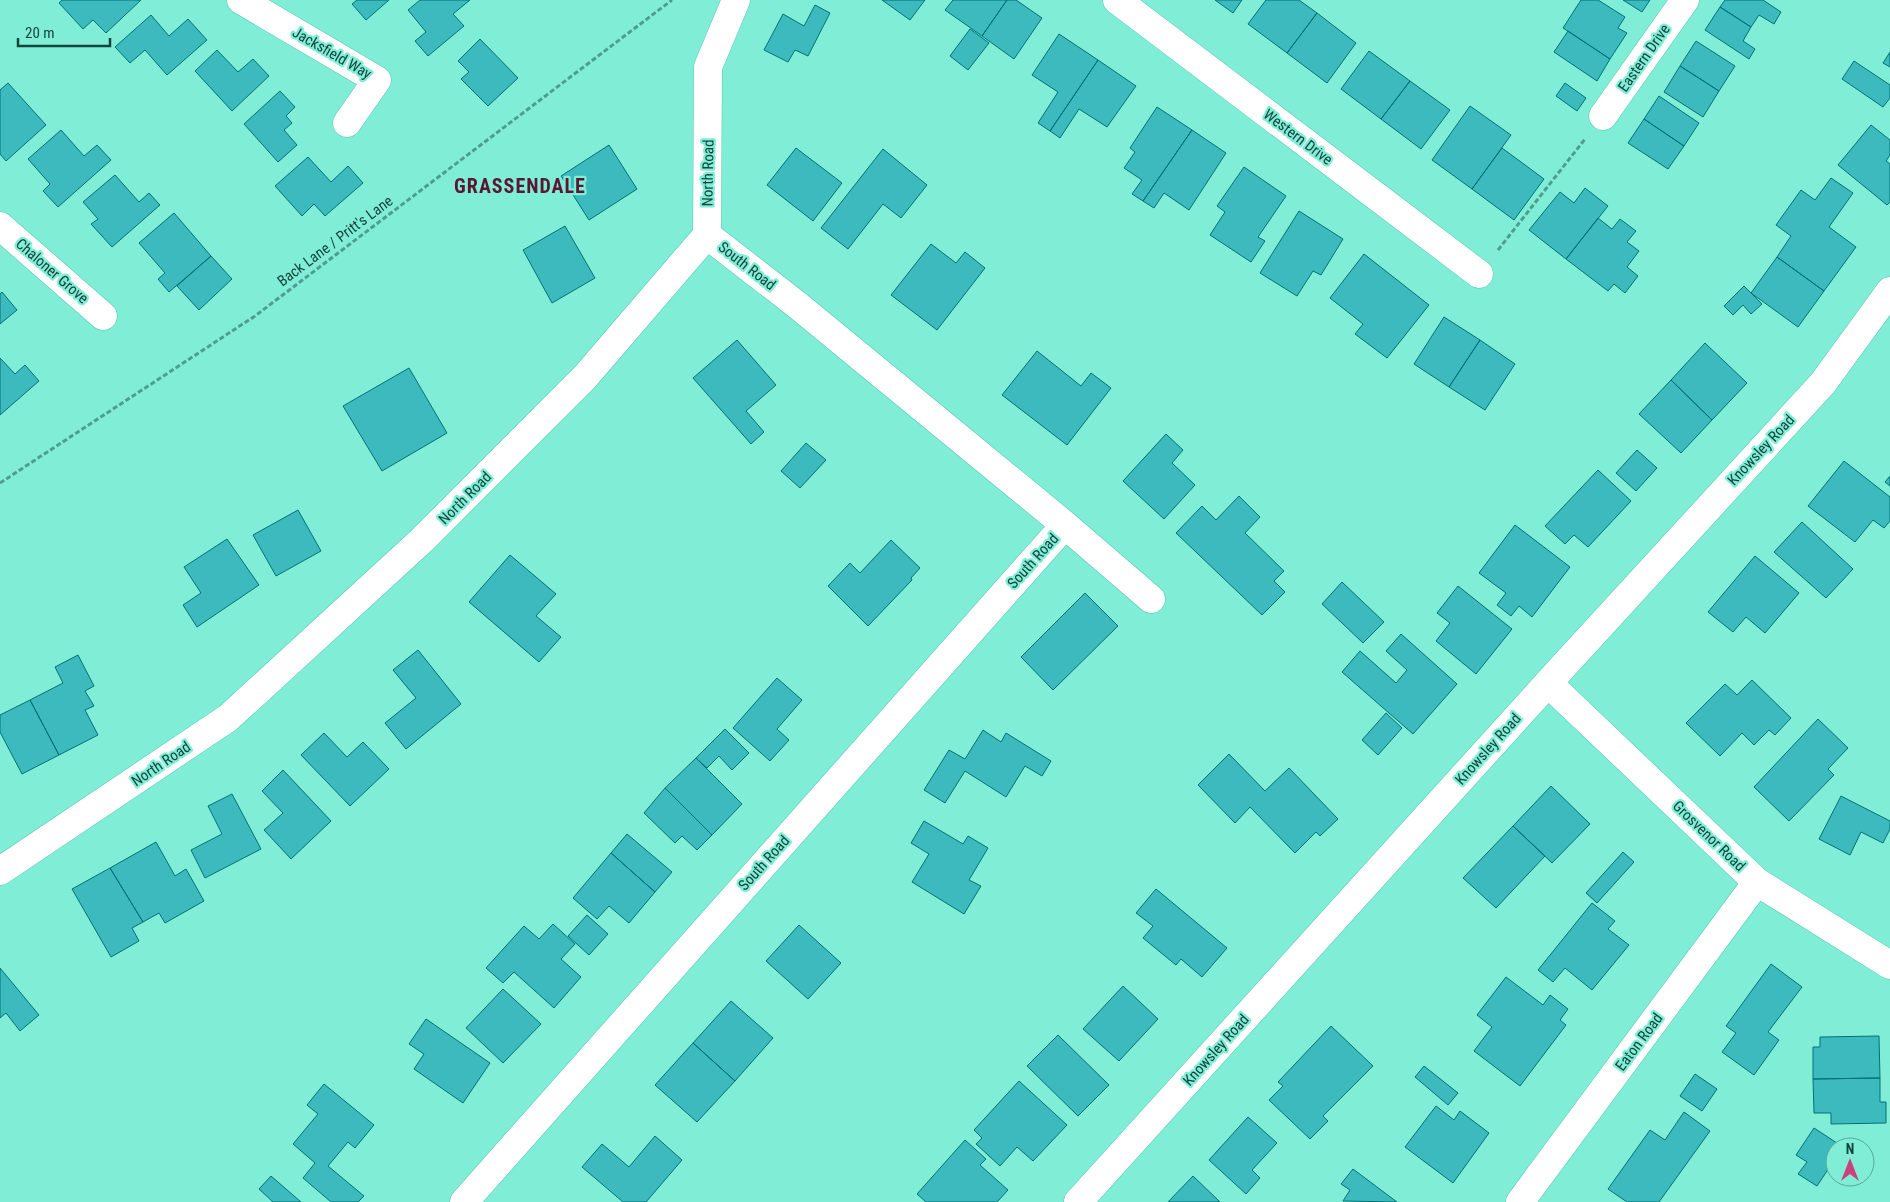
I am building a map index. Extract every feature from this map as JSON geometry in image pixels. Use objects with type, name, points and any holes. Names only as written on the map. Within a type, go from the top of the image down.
[{"type":"street","name":"Jacksfield Way","points":[[241,0],[377,80],[347,123]]},
{"type":"street","name":"North Road","points":[[0,871],[228,718],[422,540],[585,378],[708,235],[708,67],[736,0]]},
{"type":"street","name":"Western Drive","points":[[1117,0],[1479,274]]},
{"type":"street","name":"Eastern Drive","points":[[1603,116],[1685,0]]},
{"type":"street","name":"Chaloner Grove","points":[[0,226],[103,316]]},
{"type":"street","name":"South Road","points":[[708,235],[796,304],[1065,525],[1150,599]]},
{"type":"street","name":"Knowsley Road","points":[[1078,1202],[1548,682],[1823,383],[1890,291]]},
{"type":"street","name":"South Road","points":[[464,1202],[1065,525]]},
{"type":"street","name":"Grosvenor Road","points":[[1548,682],[1757,882],[1890,965]]},
{"type":"street","name":"Eaton Road","points":[[1520,1202],[1757,882]]},
{"type":"path","name":"Back Lane / Pritt's Lane","points":[[0,483],[255,316],[672,0]]},
{"type":"path","points":[[1479,274],[1603,116]]},
{"type":"building","points":[[62,0],[141,0],[106,33],[93,20],[83,29],[59,3]]},
{"type":"building","points":[[357,0],[389,0],[366,20],[352,4]]},
{"type":"building","points":[[420,0],[470,0],[453,14],[464,26],[428,56],[415,41],[426,32],[408,10]]},
{"type":"building","points":[[882,0],[925,0],[910,20]]},
{"type":"building","points":[[953,0],[1007,0],[982,36],[945,10]]},
{"type":"building","points":[[1007,0],[1016,0],[1042,18],[1014,59],[982,36]]},
{"type":"building","points":[[1215,0],[1242,0],[1233,13]]},
{"type":"building","points":[[1266,0],[1299,0],[1317,13],[1287,53],[1248,24]]},
{"type":"building","points":[[1581,0],[1598,0],[1625,17],[1618,28],[1627,33],[1610,59],[1563,28]]},
{"type":"building","points":[[1623,0],[1650,0],[1642,12]]},
{"type":"building","points":[[1725,0],[1763,0],[1781,12],[1774,24],[1759,15],[1751,27],[1720,7]]},
{"type":"building","points":[[815,5],[830,13],[808,56],[795,50],[788,62],[764,50],[783,14],[804,26]]},
{"type":"building","points":[[1720,7],[1751,27],[1743,41],[1755,49],[1749,59],[1705,30]]},
{"type":"building","points":[[1317,13],[1356,43],[1327,83],[1287,53]]},
{"type":"building","points":[[151,15],[169,36],[188,19],[207,40],[167,75],[145,50],[130,63],[115,47]]},
{"type":"building","points":[[970,29],[989,43],[968,70],[950,56]]},
{"type":"building","points":[[1568,31],[1610,59],[1597,81],[1554,52]]},
{"type":"building","points":[[1059,34],[1098,60],[1050,131],[1038,123],[1058,92],[1032,75]]},
{"type":"building","points":[[480,39],[518,78],[488,106],[461,79],[469,72],[458,61]]},
{"type":"building","points":[[1696,41],[1735,66],[1719,91],[1680,66]]},
{"type":"building","points":[[217,50],[238,72],[253,59],[269,76],[232,111],[195,71]]},
{"type":"building","points":[[1369,51],[1410,81],[1381,119],[1341,89]]},
{"type":"building","points":[[1890,52],[1890,67],[1883,63]]},
{"type":"building","points":[[1098,60],[1136,86],[1107,127],[1079,109],[1060,138],[1050,131]]},
{"type":"building","points":[[1854,61],[1890,85],[1890,98],[1883,107],[1842,79]]},
{"type":"building","points":[[1680,66],[1719,91],[1703,117],[1664,92]]},
{"type":"building","points":[[1410,81],[1450,110],[1421,149],[1381,119]]},
{"type":"building","points":[[8,83],[46,125],[6,161],[0,154],[0,90]]},
{"type":"building","points":[[1565,83],[1586,98],[1577,111],[1556,96]]},
{"type":"building","points":[[280,91],[295,107],[286,116],[292,123],[284,130],[297,145],[278,162],[244,124]]},
{"type":"building","points":[[1659,96],[1699,123],[1684,146],[1644,119]]},
{"type":"building","points":[[1470,106],[1511,135],[1472,189],[1432,160]]},
{"type":"building","points":[[1157,107],[1192,130],[1143,201],[1132,194],[1142,180],[1124,168],[1135,152],[1130,148]]},
{"type":"building","points":[[1644,119],[1684,146],[1668,169],[1628,143]]},
{"type":"building","points":[[1871,125],[1890,140],[1890,155],[1886,161],[1890,164],[1890,202],[1887,205],[1838,165]]},
{"type":"building","points":[[61,130],[84,156],[97,145],[111,160],[58,207],[43,191],[50,184],[28,159]]},
{"type":"building","points":[[1192,130],[1226,153],[1189,210],[1164,193],[1154,208],[1143,201]]},
{"type":"building","points":[[609,145],[637,189],[589,220],[561,176]]},
{"type":"building","points":[[796,148],[842,183],[813,221],[767,185]]},
{"type":"building","points":[[1502,148],[1544,179],[1514,220],[1472,189]]},
{"type":"building","points":[[883,149],[927,185],[901,218],[883,204],[848,249],[821,228]]},
{"type":"building","points":[[308,157],[331,182],[348,166],[363,183],[325,216],[314,204],[302,216],[275,186]]},
{"type":"building","points":[[1244,167],[1286,196],[1258,237],[1265,241],[1251,262],[1210,235],[1225,212],[1217,206]]},
{"type":"building","points":[[115,175],[139,202],[149,193],[160,205],[112,247],[91,224],[98,219],[83,202]]},
{"type":"building","points":[[1831,178],[1853,193],[1829,227],[1856,247],[1824,291],[1777,257],[1791,236],[1776,225],[1801,190],[1815,200]]},
{"type":"building","points":[[1585,188],[1608,206],[1566,259],[1529,230],[1560,192],[1574,203]]},
{"type":"building","points":[[1299,211],[1343,239],[1321,275],[1313,271],[1297,296],[1260,273]]},
{"type":"building","points":[[174,213],[211,256],[169,292],[158,279],[165,273],[139,243]]},
{"type":"building","points":[[1598,218],[1612,229],[1620,219],[1636,231],[1627,242],[1639,251],[1627,267],[1638,276],[1625,293],[1614,284],[1608,291],[1566,259]]},
{"type":"building","points":[[565,226],[595,278],[552,303],[523,250]]},
{"type":"building","points":[[931,244],[956,263],[965,252],[985,268],[937,330],[891,295]]},
{"type":"building","points":[[1364,254],[1429,305],[1387,358],[1355,334],[1363,324],[1330,298]]},
{"type":"building","points":[[211,256],[232,279],[199,310],[177,286]]},
{"type":"building","points":[[1777,257],[1824,291],[1798,327],[1751,293]]},
{"type":"building","points":[[1744,286],[1762,304],[1751,314],[1743,305],[1733,315],[1724,306]]},
{"type":"building","points":[[2,292],[17,310],[0,324],[0,294]]},
{"type":"building","points":[[1444,317],[1480,340],[1449,387],[1414,364]]},
{"type":"building","points":[[737,340],[776,385],[746,411],[764,432],[751,444],[693,378]]},
{"type":"building","points":[[1480,340],[1515,364],[1485,410],[1449,387]]},
{"type":"building","points":[[1705,343],[1747,383],[1712,420],[1671,380]]},
{"type":"building","points":[[1037,351],[1081,386],[1091,373],[1111,388],[1067,445],[1002,395]]},
{"type":"building","points":[[0,358],[15,374],[25,365],[39,381],[0,415]]},
{"type":"building","points":[[409,368],[447,433],[382,471],[343,406]]},
{"type":"building","points":[[1671,380],[1712,420],[1681,453],[1639,414]]},
{"type":"building","points":[[1166,434],[1183,450],[1172,463],[1195,485],[1164,519],[1123,481]]},
{"type":"building","points":[[806,443],[826,460],[800,488],[781,471]]},
{"type":"building","points":[[1637,450],[1657,468],[1636,491],[1616,473]]},
{"type":"building","points":[[1844,461],[1890,497],[1890,521],[1884,528],[1873,520],[1855,542],[1808,506]]},
{"type":"building","points":[[1598,470],[1631,501],[1588,547],[1574,535],[1565,544],[1545,526]]},
{"type":"building","points":[[1890,476],[1890,486],[1885,482]]},
{"type":"building","points":[[1239,496],[1260,517],[1245,533],[1284,571],[1274,581],[1285,592],[1262,615],[1176,533],[1202,506],[1216,520]]},
{"type":"building","points":[[298,510],[321,551],[276,576],[253,535]]},
{"type":"building","points":[[1802,522],[1853,569],[1826,598],[1774,552]]},
{"type":"building","points":[[1515,525],[1570,567],[1532,617],[1519,606],[1511,616],[1497,605],[1506,593],[1479,573]]},
{"type":"building","points":[[227,539],[259,585],[197,627],[183,605],[201,593],[184,567]]},
{"type":"building","points":[[891,540],[920,568],[911,578],[912,580],[868,626],[828,586],[850,563],[860,573]]},
{"type":"building","points":[[510,555],[556,594],[536,616],[561,637],[539,662],[469,602]]},
{"type":"building","points":[[1755,556],[1799,593],[1765,633],[1746,617],[1733,632],[1708,612]]},
{"type":"building","points":[[1342,582],[1384,622],[1363,643],[1322,604]]},
{"type":"building","points":[[1458,586],[1512,629],[1476,674],[1436,641],[1450,623],[1437,613]]},
{"type":"building","points":[[1085,593],[1118,626],[1053,690],[1021,657]]},
{"type":"building","points":[[1401,634],[1457,684],[1413,734],[1342,672],[1360,651],[1396,683],[1407,670],[1386,651]]},
{"type":"building","points":[[418,650],[461,704],[406,749],[385,723],[416,698],[393,670]]},
{"type":"building","points":[[78,655],[94,686],[85,691],[94,706],[85,710],[98,735],[59,755],[30,700],[63,683],[55,667]]},
{"type":"building","points":[[777,678],[802,700],[777,729],[789,740],[770,761],[733,728]]},
{"type":"building","points":[[1752,680],[1791,718],[1775,735],[1769,730],[1754,745],[1742,733],[1720,756],[1686,723],[1725,684],[1737,695]]},
{"type":"building","points":[[30,700],[59,755],[22,774],[0,732],[0,715]]},
{"type":"building","points":[[1386,713],[1402,728],[1378,755],[1362,740]]},
{"type":"building","points":[[1818,719],[1848,748],[1828,769],[1834,775],[1789,821],[1754,787]]},
{"type":"building","points":[[725,729],[749,753],[732,770],[719,756],[707,768],[696,758]]},
{"type":"building","points":[[983,730],[1001,742],[1006,733],[1051,761],[1042,776],[1025,766],[1006,797],[965,771],[945,803],[924,790],[949,750],[965,759]]},
{"type":"building","points":[[324,733],[347,757],[363,742],[389,769],[350,806],[301,755]]},
{"type":"building","points":[[1229,754],[1265,791],[1289,768],[1338,819],[1320,836],[1316,832],[1295,853],[1250,807],[1235,823],[1198,785]]},
{"type":"building","points":[[696,758],[742,804],[712,835],[665,788]]},
{"type":"building","points":[[283,770],[331,821],[291,859],[264,830],[283,813],[262,791]]},
{"type":"building","points":[[1551,786],[1590,824],[1552,863],[1513,826]]},
{"type":"building","points":[[665,788],[712,835],[697,850],[682,836],[675,843],[644,813]]},
{"type":"building","points":[[232,794],[261,849],[205,878],[191,850],[222,834],[208,806]]},
{"type":"building","points":[[1841,796],[1890,821],[1890,829],[1883,843],[1861,832],[1850,855],[1819,839]]},
{"type":"building","points":[[924,821],[963,844],[968,836],[988,848],[969,880],[981,886],[964,914],[912,882],[929,854],[911,843]]},
{"type":"building","points":[[1513,826],[1545,856],[1496,908],[1463,878]]},
{"type":"building","points":[[627,834],[672,872],[655,892],[611,853]]},
{"type":"building","points":[[156,842],[175,876],[186,869],[204,901],[165,923],[159,913],[143,922],[110,868]]},
{"type":"building","points":[[1623,852],[1634,862],[1597,903],[1586,893]]},
{"type":"building","points":[[611,853],[655,892],[629,923],[609,906],[597,919],[573,898]]},
{"type":"building","points":[[110,868],[143,922],[132,928],[139,941],[111,957],[72,889]]},
{"type":"building","points":[[1156,889],[1227,948],[1202,977],[1181,959],[1176,965],[1143,938],[1153,926],[1136,913]]},
{"type":"building","points":[[1592,903],[1615,921],[1608,929],[1629,945],[1592,990],[1565,968],[1553,982],[1538,970]]},
{"type":"building","points":[[587,915],[608,934],[589,955],[568,936]]},
{"type":"building","points":[[553,924],[575,944],[561,959],[581,977],[554,1008],[514,972],[503,983],[486,968],[524,926],[539,939]]},
{"type":"building","points":[[799,925],[841,963],[808,999],[766,961]]},
{"type":"building","points":[[1771,964],[1802,987],[1768,1032],[1779,1040],[1754,1075],[1722,1052],[1736,1033],[1726,1026]]},
{"type":"building","points":[[0,968],[39,1015],[20,1031],[6,1013],[0,1018]]},
{"type":"building","points":[[1506,977],[1543,1005],[1550,995],[1568,1009],[1560,1020],[1566,1025],[1520,1086],[1474,1051],[1492,1027],[1477,1015]]},
{"type":"building","points":[[1123,986],[1158,1019],[1119,1061],[1083,1029]]},
{"type":"building","points":[[503,989],[541,1024],[503,1063],[466,1028]]},
{"type":"building","points":[[731,1001],[773,1038],[735,1081],[693,1043]]},
{"type":"building","points":[[426,1019],[490,1063],[463,1103],[414,1069],[424,1054],[409,1044]]},
{"type":"building","points":[[1331,1026],[1373,1066],[1323,1116],[1328,1121],[1310,1139],[1269,1100],[1283,1086],[1278,1082]]},
{"type":"building","points":[[1058,1035],[1109,1085],[1078,1116],[1027,1066]]},
{"type":"building","points":[[1879,1036],[1880,1078],[1813,1079],[1813,1047],[1820,1047],[1820,1037]]},
{"type":"building","points":[[693,1043],[735,1081],[697,1122],[655,1085]]},
{"type":"building","points":[[1424,1066],[1458,1093],[1448,1105],[1415,1077]]},
{"type":"building","points":[[1695,1074],[1717,1089],[1702,1111],[1680,1096]]},
{"type":"building","points":[[1880,1078],[1880,1102],[1886,1102],[1886,1123],[1831,1124],[1831,1113],[1814,1113],[1813,1079]]},
{"type":"building","points":[[1019,1081],[1067,1125],[1033,1161],[1017,1147],[1000,1166],[976,1144],[982,1138],[974,1130]]},
{"type":"building","points":[[324,1084],[374,1125],[355,1148],[348,1142],[328,1166],[364,1196],[358,1202],[331,1202],[303,1178],[315,1163],[293,1144],[318,1114],[307,1105]]},
{"type":"building","points":[[1436,1106],[1454,1120],[1460,1111],[1489,1133],[1453,1183],[1405,1147]]},
{"type":"building","points":[[1684,1112],[1710,1131],[1659,1202],[1627,1202],[1608,1189],[1650,1130],[1665,1140]]},
{"type":"building","points":[[1248,1117],[1277,1143],[1252,1170],[1260,1178],[1246,1194],[1209,1160]]},
{"type":"building","points":[[1814,1128],[1828,1137],[1825,1137],[1825,1174],[1817,1186],[1798,1174],[1807,1162],[1796,1155]]},
{"type":"building","points":[[655,1136],[682,1160],[646,1202],[623,1202],[582,1167],[602,1144],[629,1167]]},
{"type":"building","points":[[965,1140],[986,1159],[980,1165],[1008,1190],[997,1202],[926,1202],[917,1194]]},
{"type":"building","points":[[1353,1169],[1397,1202],[1343,1201],[1350,1190],[1341,1184]]},
{"type":"building","points":[[271,1176],[301,1202],[273,1202],[259,1189]]},
{"type":"building","points":[[1193,1176],[1220,1202],[1168,1202]]},
{"type":"district","name":"GRASSENDALE","points":[[520,186]]}]
